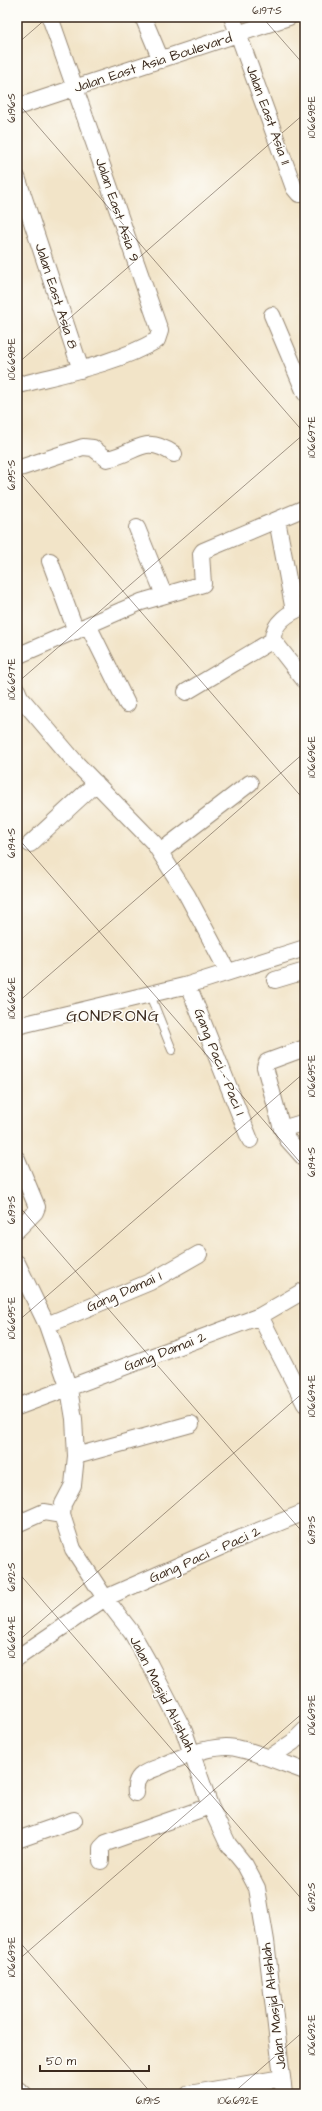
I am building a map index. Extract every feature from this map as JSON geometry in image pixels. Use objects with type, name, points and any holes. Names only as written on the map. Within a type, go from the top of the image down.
[{"type":"street","name":"Jalan East Asia 9","points":[[50,17],[160,331],[157,340],[145,347],[81,370]]},
{"type":"street","points":[[143,17],[161,60]]},
{"type":"street","name":"Jalan East Asia 11","points":[[232,17],[294,188],[302,194]]},
{"type":"street","name":"Jalan East Asia Boulevard","points":[[17,107],[289,17]]},
{"type":"street","name":"Jalan East Asia 8","points":[[17,177],[81,370]]},
{"type":"street","points":[[272,315],[305,394]]},
{"type":"street","points":[[17,382],[22,384],[81,370]]},
{"type":"street","points":[[17,469],[83,447],[93,448],[107,459],[117,457],[146,444],[155,444],[174,454]]},
{"type":"street","points":[[17,656],[141,602],[203,584],[201,554],[203,551],[305,508]]},
{"type":"street","points":[[277,520],[299,609],[278,624],[273,631],[273,640],[305,682]]},
{"type":"street","points":[[137,528],[164,595]]},
{"type":"street","points":[[50,560],[82,628],[127,704]]},
{"type":"street","points":[[186,692],[273,640]]},
{"type":"street","points":[[17,690],[20,697],[34,714],[96,783],[154,843],[187,895],[228,972]]},
{"type":"street","points":[[30,844],[96,783]]},
{"type":"street","points":[[160,852],[250,783]]},
{"type":"street","points":[[17,1026],[188,985],[305,948]]},
{"type":"street","points":[[275,980],[305,971]]},
{"type":"street","name":"Gang Paci - Paci 1","points":[[188,985],[250,1140]]},
{"type":"street","points":[[305,1048],[267,1062],[265,1067],[282,1129],[288,1140],[305,1159]]},
{"type":"street","points":[[282,1129],[305,1122]]},
{"type":"street","points":[[17,1159],[37,1207],[35,1212],[17,1230]]},
{"type":"street","name":"Gang Damai 1","points":[[47,1325],[150,1282],[199,1254]]},
{"type":"street","points":[[17,1263],[47,1325],[69,1389],[74,1419],[76,1456],[73,1485],[63,1504],[62,1515],[44,1512],[17,1524]]},
{"type":"street","name":"Gang Damai 2","points":[[17,1407],[69,1389],[260,1316],[305,1290]]},
{"type":"street","points":[[260,1316],[305,1404]]},
{"type":"street","points":[[76,1456],[191,1424]]},
{"type":"street","name":"Gang Paci - Paci 2","points":[[18,1656],[105,1598],[241,1538],[305,1512]]},
{"type":"street","name":"Jalan Masjid Al-Ishlah","points":[[62,1515],[73,1549],[105,1598],[132,1633],[150,1665],[184,1731],[210,1806],[228,1844],[245,1865],[257,1888],[265,1934],[284,2094]]},
{"type":"street","points":[[272,1756],[293,1742],[305,1730]]},
{"type":"street","points":[[136,1793],[135,1783],[138,1777],[192,1752],[227,1747],[305,1771]]},
{"type":"street","points":[[101,1861],[101,1848],[106,1842],[210,1806]]},
{"type":"street","points":[[17,1840],[74,1820]]},
{"type":"street","points":[[189,2094],[282,2078]]},
{"type":"street","points":[[17,2090],[24,2094]]},
{"type":"lane","points":[[150,995],[172,1050]]},
{"type":"district","name":"GONDRONG","points":[[113,1016]]}]
